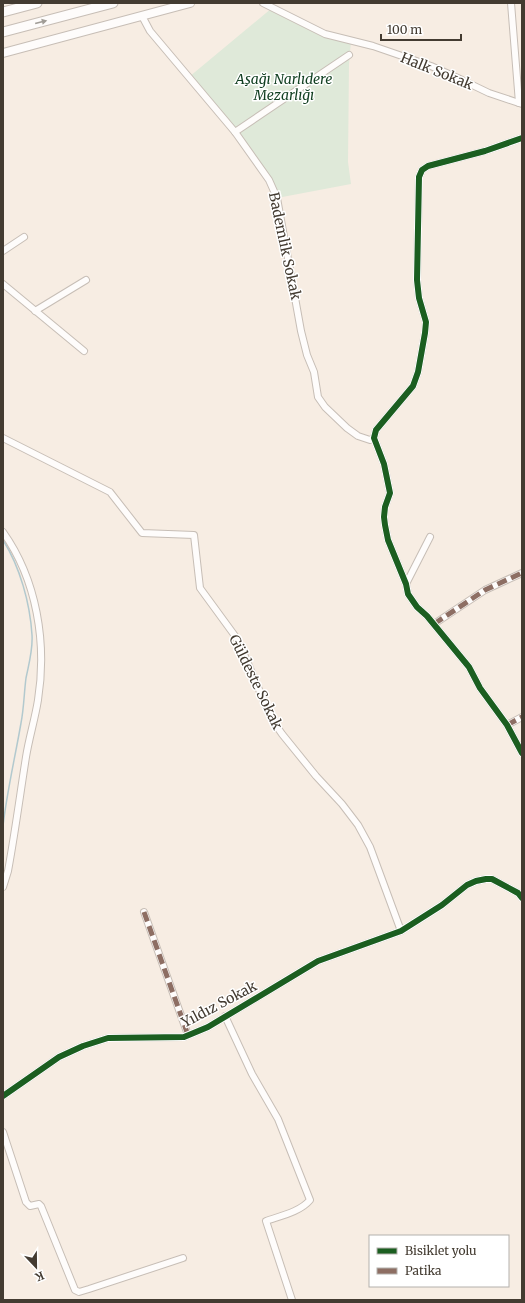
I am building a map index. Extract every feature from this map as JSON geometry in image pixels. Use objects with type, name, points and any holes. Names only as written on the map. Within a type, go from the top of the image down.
[{"type":"highway","points":[[3,12],[37,3]]},
{"type":"highway","points":[[3,32],[113,3]]},
{"type":"main road","points":[[3,53],[190,3]]},
{"type":"street","name":"Halk Sokak","points":[[263,3],[325,34],[373,46],[431,66],[489,93],[520,103]]},
{"type":"street","points":[[511,3],[520,103]]},
{"type":"street","name":"Bademlik Sokak","points":[[142,16],[150,31],[235,132],[269,180],[277,198],[301,331],[314,372],[318,397],[325,407],[347,428],[358,436],[370,440],[374,438]]},
{"type":"street","points":[[235,132],[350,55]]},
{"type":"street","points":[[522,138],[485,151],[428,166],[422,170],[419,176],[417,280],[419,298],[426,322],[425,333],[414,386],[376,430],[374,438],[384,464],[390,493],[385,507],[384,517],[388,540],[406,584],[408,594],[417,607],[434,624],[469,667],[480,688],[507,725],[522,753]]},
{"type":"street","points":[[3,251],[24,237]]},
{"type":"street","points":[[35,310],[86,280]]},
{"type":"street","points":[[3,284],[84,351]]},
{"type":"street","name":"Güldeste Sokak","points":[[3,438],[110,492],[142,533],[194,535],[200,588],[238,640],[271,718],[316,776],[342,804],[358,825],[370,847],[401,931]]},
{"type":"street","points":[[3,532],[13,546],[29,586],[39,625],[42,656],[38,700],[26,755],[8,871],[3,887]]},
{"type":"street","points":[[406,584],[430,537]]},
{"type":"street","points":[[434,624],[485,590],[522,573]]},
{"type":"street","points":[[507,725],[522,717]]},
{"type":"street","name":"Yıldız Sokak","points":[[3,1096],[59,1058],[83,1046],[108,1038],[184,1037],[208,1027],[318,961],[401,931],[442,905],[467,885],[476,881],[492,879],[521,894]]},
{"type":"street","points":[[144,912],[188,1035]]},
{"type":"street","points":[[225,1016],[252,1074],[278,1119],[310,1200],[306,1205],[266,1221],[292,1300]]},
{"type":"street","points":[[3,1132],[26,1202],[30,1206],[39,1204],[41,1206],[75,1290],[79,1292],[90,1289],[183,1258]]},
{"type":"green space","name":"Aşağı Narlıdere Mezarlığı","points":[[272,8],[325,34],[351,41],[349,64],[348,162],[351,184],[277,198],[269,180],[189,77]]},
{"type":"waterway","points":[[3,540],[19,573],[23,586],[29,610],[32,641],[22,717],[3,826]]},
{"type":"marked path","points":[[434,624],[485,590],[522,573]]},
{"type":"marked path","points":[[507,725],[522,717]]},
{"type":"marked path","points":[[144,912],[188,1035]]},
{"type":"cycle path","points":[[522,138],[485,151],[428,166],[422,170],[419,177],[417,280],[419,298],[426,322],[425,333],[418,372],[413,386],[376,430],[374,438],[384,464],[390,493],[385,507],[384,517],[388,540],[406,584],[408,594],[417,607],[427,616],[469,667],[480,688],[507,725],[522,753]]},
{"type":"cycle path","points":[[3,1096],[59,1057],[83,1046],[108,1038],[184,1037],[208,1027],[318,961],[401,931],[442,905],[467,885],[476,881],[492,879],[518,893],[522,898]]}]
